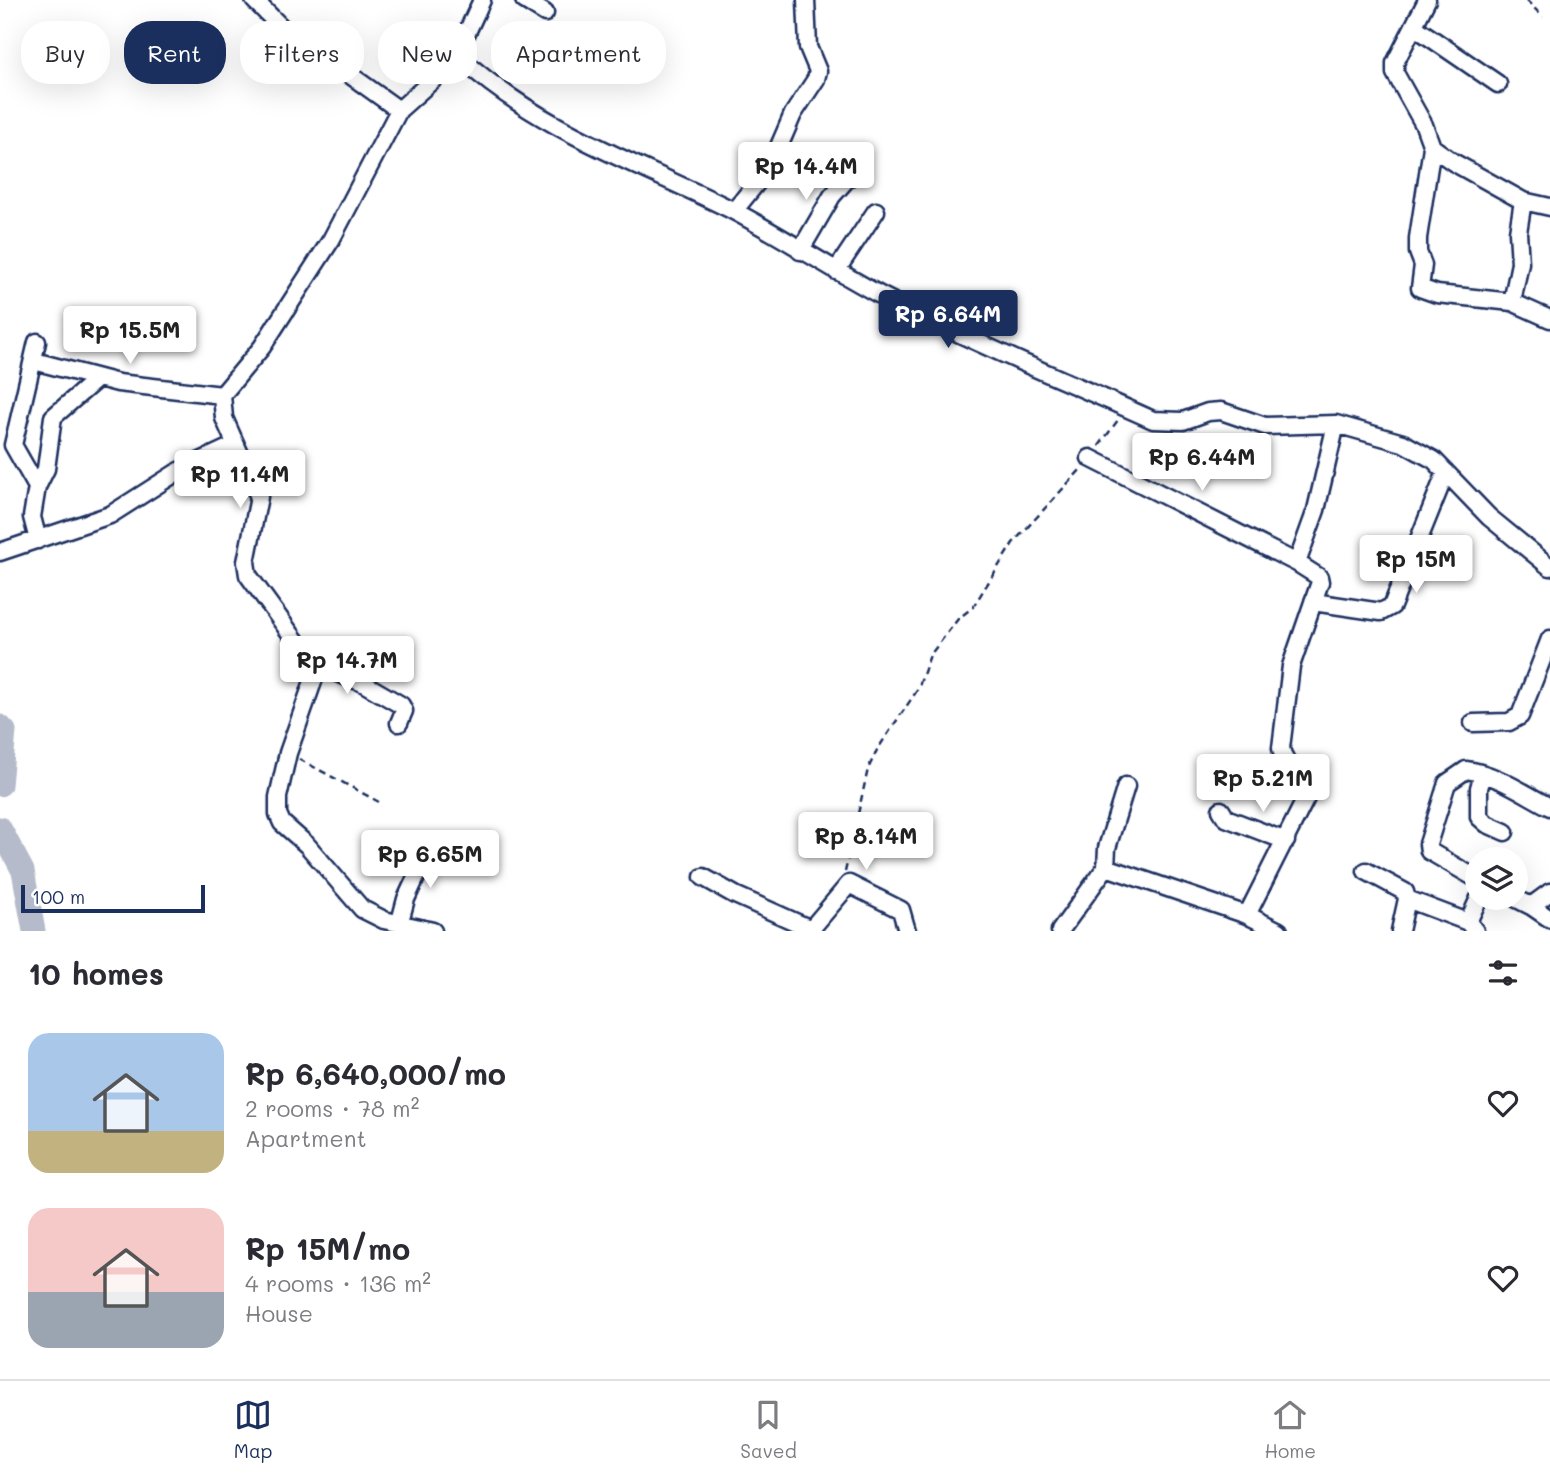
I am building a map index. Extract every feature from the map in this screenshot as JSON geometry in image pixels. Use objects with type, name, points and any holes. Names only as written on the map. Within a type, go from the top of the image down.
[{"type":"street","points":[[254,0],[306,52],[346,72],[400,110]]},
{"type":"street","points":[[472,21],[482,0]]},
{"type":"street","points":[[524,0],[545,13]]},
{"type":"street","points":[[734,211],[771,165],[793,114],[808,95],[817,76],[808,47],[806,0]]},
{"type":"street","points":[[1427,0],[1416,28],[1395,63],[1395,73],[1424,125],[1432,147],[1418,238],[1418,252],[1423,265],[1420,288],[1437,294],[1511,302],[1550,319]]},
{"type":"street","points":[[1416,28],[1498,83]]},
{"type":"street","points":[[477,71],[519,102],[566,131],[734,211],[835,271],[967,339],[1126,408],[1165,422],[1183,421],[1213,411],[1265,426],[1336,424],[1404,443],[1434,460],[1489,517],[1550,567]]},
{"type":"street","points":[[429,84],[400,110],[331,240],[262,347],[222,396],[224,418],[259,497],[260,508],[246,562],[248,575],[316,665],[317,674],[288,753],[278,797],[278,814],[282,822],[307,845],[362,909],[399,925],[433,931]]},
{"type":"street","points":[[1432,147],[1522,201],[1550,207]]},
{"type":"street","points":[[800,251],[832,196],[848,178]]},
{"type":"street","points":[[1511,302],[1520,263],[1518,232],[1522,201]]},
{"type":"street","points":[[835,271],[876,211]]},
{"type":"street","points":[[37,342],[13,444],[37,487]]},
{"type":"street","points":[[34,361],[98,378],[222,396]]},
{"type":"street","points":[[38,540],[33,517],[37,487],[46,469],[53,416],[98,378]]},
{"type":"street","points":[[1297,563],[1316,510],[1336,424]]},
{"type":"street","points":[[0,552],[110,515],[179,471],[234,445]]},
{"type":"street","points":[[1090,458],[1320,577],[1291,666],[1281,748],[1284,761],[1305,779],[1308,790],[1286,841],[1247,915]]},
{"type":"street","points":[[1313,602],[1381,612],[1392,606],[1446,472]]},
{"type":"street","points":[[1473,723],[1509,722],[1520,716],[1550,639]]},
{"type":"street","points":[[316,665],[363,682],[401,705],[404,711],[399,723]]},
{"type":"street","points":[[1465,873],[1432,855],[1428,844],[1447,783],[1466,770],[1483,774],[1550,807]]},
{"type":"street","points":[[1483,774],[1479,788],[1479,817],[1505,832]]},
{"type":"street","points":[[1060,931],[1106,867],[1107,848],[1126,786]]},
{"type":"street","points":[[1221,810],[1226,818],[1286,841]]},
{"type":"street","points":[[399,925],[404,906],[431,845]]},
{"type":"street","points":[[1106,867],[1247,915],[1279,931]]},
{"type":"street","points":[[1366,871],[1405,892],[1407,898],[1400,931]]},
{"type":"street","points":[[703,877],[781,925],[813,929],[839,892],[849,884],[901,910],[907,931]]},
{"type":"street","points":[[1531,906],[1550,892]]},
{"type":"street","points":[[1407,898],[1471,927],[1476,910]]},
{"type":"street","points":[[1528,904],[1550,919]]},
{"type":"path","points":[[1527,0],[1544,18]]},
{"type":"path","points":[[839,892],[868,769],[877,750],[918,689],[930,655],[958,619],[974,607],[1013,543],[1090,458],[1126,408]]},
{"type":"path","points":[[288,753],[379,802]]},
{"type":"waterway","points":[[0,726],[5,731],[0,785]]},
{"type":"waterway","points":[[0,828],[23,871],[34,931]]}]
